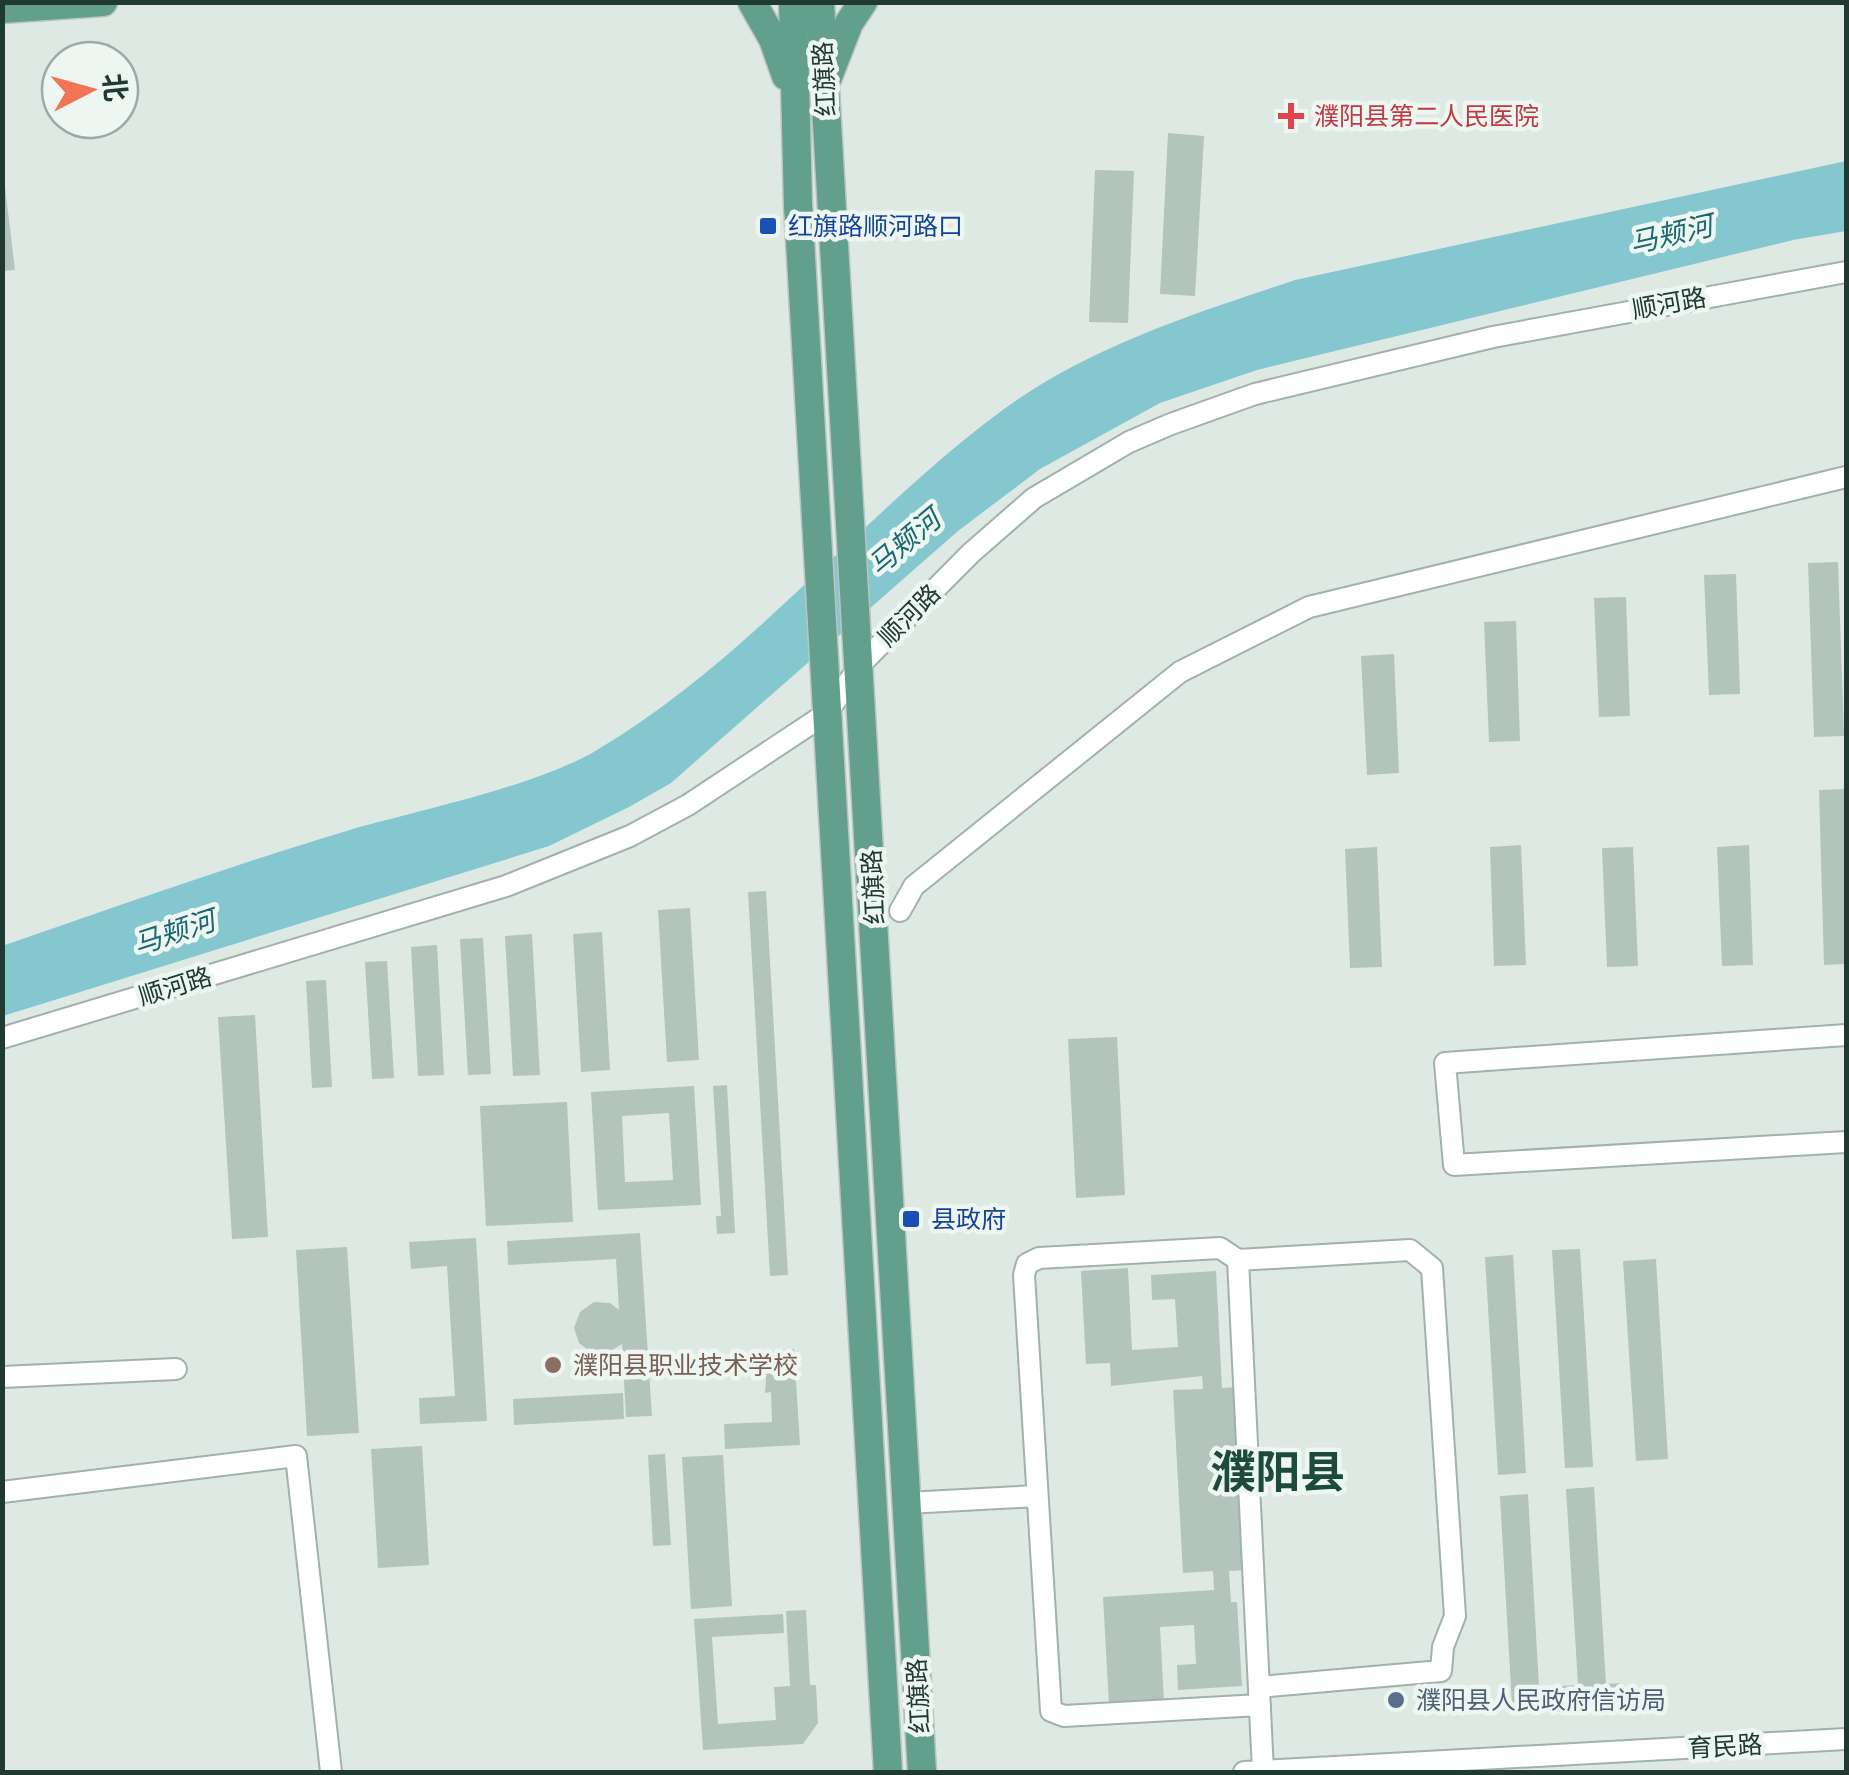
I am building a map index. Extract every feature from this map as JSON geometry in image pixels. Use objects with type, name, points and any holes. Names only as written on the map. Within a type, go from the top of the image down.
[{"type":"main road","points":[[2,10],[103,2]]},
{"type":"main road","points":[[752,2],[774,39],[795,106]]},
{"type":"main road","name":"红旗路","points":[[793,2],[827,713],[888,1772]]},
{"type":"main road","name":"红旗路","points":[[820,2],[922,1772]]},
{"type":"main road","points":[[824,88],[849,23],[863,2]]},
{"type":"main road","points":[[851,1128],[887,1125]]},
{"type":"street","name":"顺河路","points":[[2,1038],[506,886],[576,860],[688,805],[827,713],[860,651],[1034,498],[1129,442],[1170,424],[1254,394],[1492,337],[1846,272]]},
{"type":"street","points":[[900,910],[914,886],[1180,672],[1309,607],[1846,477]]},
{"type":"street","points":[[1846,1036],[1444,1063],[1454,1164],[1846,1142]]},
{"type":"street","points":[[1220,1248],[1238,1260],[1410,1250],[1432,1268],[1455,1616],[1443,1647],[1441,1671],[1436,1675],[1064,1716],[1052,1711],[1024,1275],[1027,1264],[1038,1258],[1220,1248]]},
{"type":"street","points":[[1238,1260],[1263,1772]]},
{"type":"street","points":[[2,1377],[176,1369]]},
{"type":"street","points":[[2,1492],[296,1456],[331,1772]]},
{"type":"street","points":[[907,1503],[1037,1496]]},
{"type":"street","name":"育民路","points":[[1244,1772],[1846,1739]]},
{"type":"water","name":"马颊河","points":[[1846,161],[1846,231],[1793,240],[1257,370],[1160,403],[1040,469],[958,531],[671,783],[549,846],[3,1016],[2,946],[309,842],[512,786],[597,750],[705,674],[948,453],[1000,412],[1033,389],[1105,351],[1295,280]]},
{"type":"building","points":[[1168,133],[1204,136],[1195,296],[1160,294]]},
{"type":"building","points":[[2,162],[15,270],[2,271]]},
{"type":"building","points":[[1095,170],[1134,171],[1128,323],[1089,322]]},
{"type":"building","points":[[1838,562],[1844,736],[1814,737],[1808,563]]},
{"type":"building","points":[[1736,574],[1740,694],[1709,695],[1704,575]]},
{"type":"building","points":[[1626,597],[1630,716],[1599,717],[1594,598]]},
{"type":"building","points":[[1516,621],[1520,741],[1489,742],[1484,622]]},
{"type":"building","points":[[1394,654],[1399,773],[1367,775],[1361,656]]},
{"type":"building","points":[[1846,789],[1846,964],[1824,965],[1819,790]]},
{"type":"building","points":[[1521,845],[1526,965],[1494,966],[1490,847]]},
{"type":"building","points":[[1749,845],[1753,965],[1722,966],[1717,847]]},
{"type":"building","points":[[1377,847],[1382,967],[1350,968],[1345,849]]},
{"type":"building","points":[[1633,847],[1638,966],[1607,967],[1602,848]]},
{"type":"building","points":[[766,891],[788,1275],[770,1276],[748,892]]},
{"type":"building","points":[[690,908],[699,1060],[667,1062],[658,910]]},
{"type":"building","points":[[602,932],[610,1070],[581,1072],[573,934]]},
{"type":"building","points":[[532,934],[540,1075],[513,1076],[505,936]]},
{"type":"building","points":[[483,938],[491,1074],[468,1075],[460,939]]},
{"type":"building","points":[[437,945],[444,1075],[418,1076],[411,947]]},
{"type":"building","points":[[387,961],[394,1078],[372,1079],[365,962]]},
{"type":"building","points":[[326,980],[332,1087],[312,1088],[306,981]]},
{"type":"building","points":[[255,1015],[268,1237],[232,1239],[218,1017]]},
{"type":"building","points":[[1117,1037],[1125,1195],[1076,1198],[1068,1039]]},
{"type":"building","points":[[727,1085],[735,1233],[717,1234],[716,1216],[721,1216],[713,1086]]},
{"type":"building","points":[[694,1086],[701,1205],[598,1210],[591,1092]],"holes":[[[669,1113],[673,1180],[625,1182],[622,1116]]]},
{"type":"building","points":[[567,1102],[573,1222],[486,1226],[480,1106]]},
{"type":"building","points":[[640,1233],[652,1416],[626,1417],[622,1344],[606,1354],[591,1352],[579,1343],[574,1328],[580,1312],[594,1302],[610,1303],[619,1310],[616,1259],[508,1265],[507,1241]]},
{"type":"building","points":[[476,1238],[487,1421],[420,1424],[419,1398],[455,1396],[447,1266],[411,1269],[409,1242]]},
{"type":"building","points":[[347,1247],[359,1433],[307,1436],[296,1250]]},
{"type":"building","points":[[1580,1249],[1593,1467],[1565,1468],[1552,1250]]},
{"type":"building","points":[[1513,1255],[1526,1473],[1498,1475],[1485,1257]]},
{"type":"building","points":[[1656,1259],[1668,1459],[1636,1461],[1623,1261]]},
{"type":"building","points":[[1128,1268],[1132,1350],[1178,1347],[1175,1299],[1152,1300],[1151,1275],[1216,1271],[1222,1388],[1235,1387],[1245,1570],[1229,1571],[1231,1602],[1237,1602],[1242,1686],[1178,1690],[1177,1665],[1196,1664],[1194,1625],[1160,1627],[1164,1702],[1109,1705],[1103,1597],[1214,1590],[1213,1571],[1183,1573],[1173,1390],[1203,1389],[1202,1376],[1111,1386],[1110,1363],[1086,1364],[1081,1271]]},
{"type":"building","points":[[794,1349],[800,1445],[725,1449],[724,1424],[772,1422],[771,1392],[765,1393],[768,1351]]},
{"type":"building","points":[[623,1393],[624,1419],[514,1425],[513,1399]]},
{"type":"building","points":[[422,1446],[429,1565],[378,1568],[371,1449]]},
{"type":"building","points":[[665,1454],[671,1545],[653,1546],[648,1455]]},
{"type":"building","points":[[723,1455],[732,1606],[691,1609],[682,1457]]},
{"type":"building","points":[[1594,1487],[1606,1684],[1621,1683],[1622,1702],[1561,1706],[1560,1686],[1578,1685],[1566,1489]]},
{"type":"building","points":[[1528,1494],[1540,1705],[1512,1706],[1500,1496]]},
{"type":"building","points":[[806,1610],[810,1685],[816,1685],[818,1723],[803,1744],[703,1750],[694,1619],[783,1614],[784,1633],[712,1637],[718,1724],[776,1720],[774,1687],[790,1686],[786,1611]]},
{"type":"place","name":"濮阳县第二人民医院","points":[[1291,116]]},
{"type":"place","name":"红旗路顺河路口","points":[[768,226]]},
{"type":"place","name":"县政府","points":[[911,1219]]},
{"type":"place","name":"濮阳县职业技术学校","points":[[553,1365]]},
{"type":"place","name":"濮阳县人民政府信访局","points":[[1396,1700]]},
{"type":"district","name":"濮阳县","points":[[1278,1472]]}]
